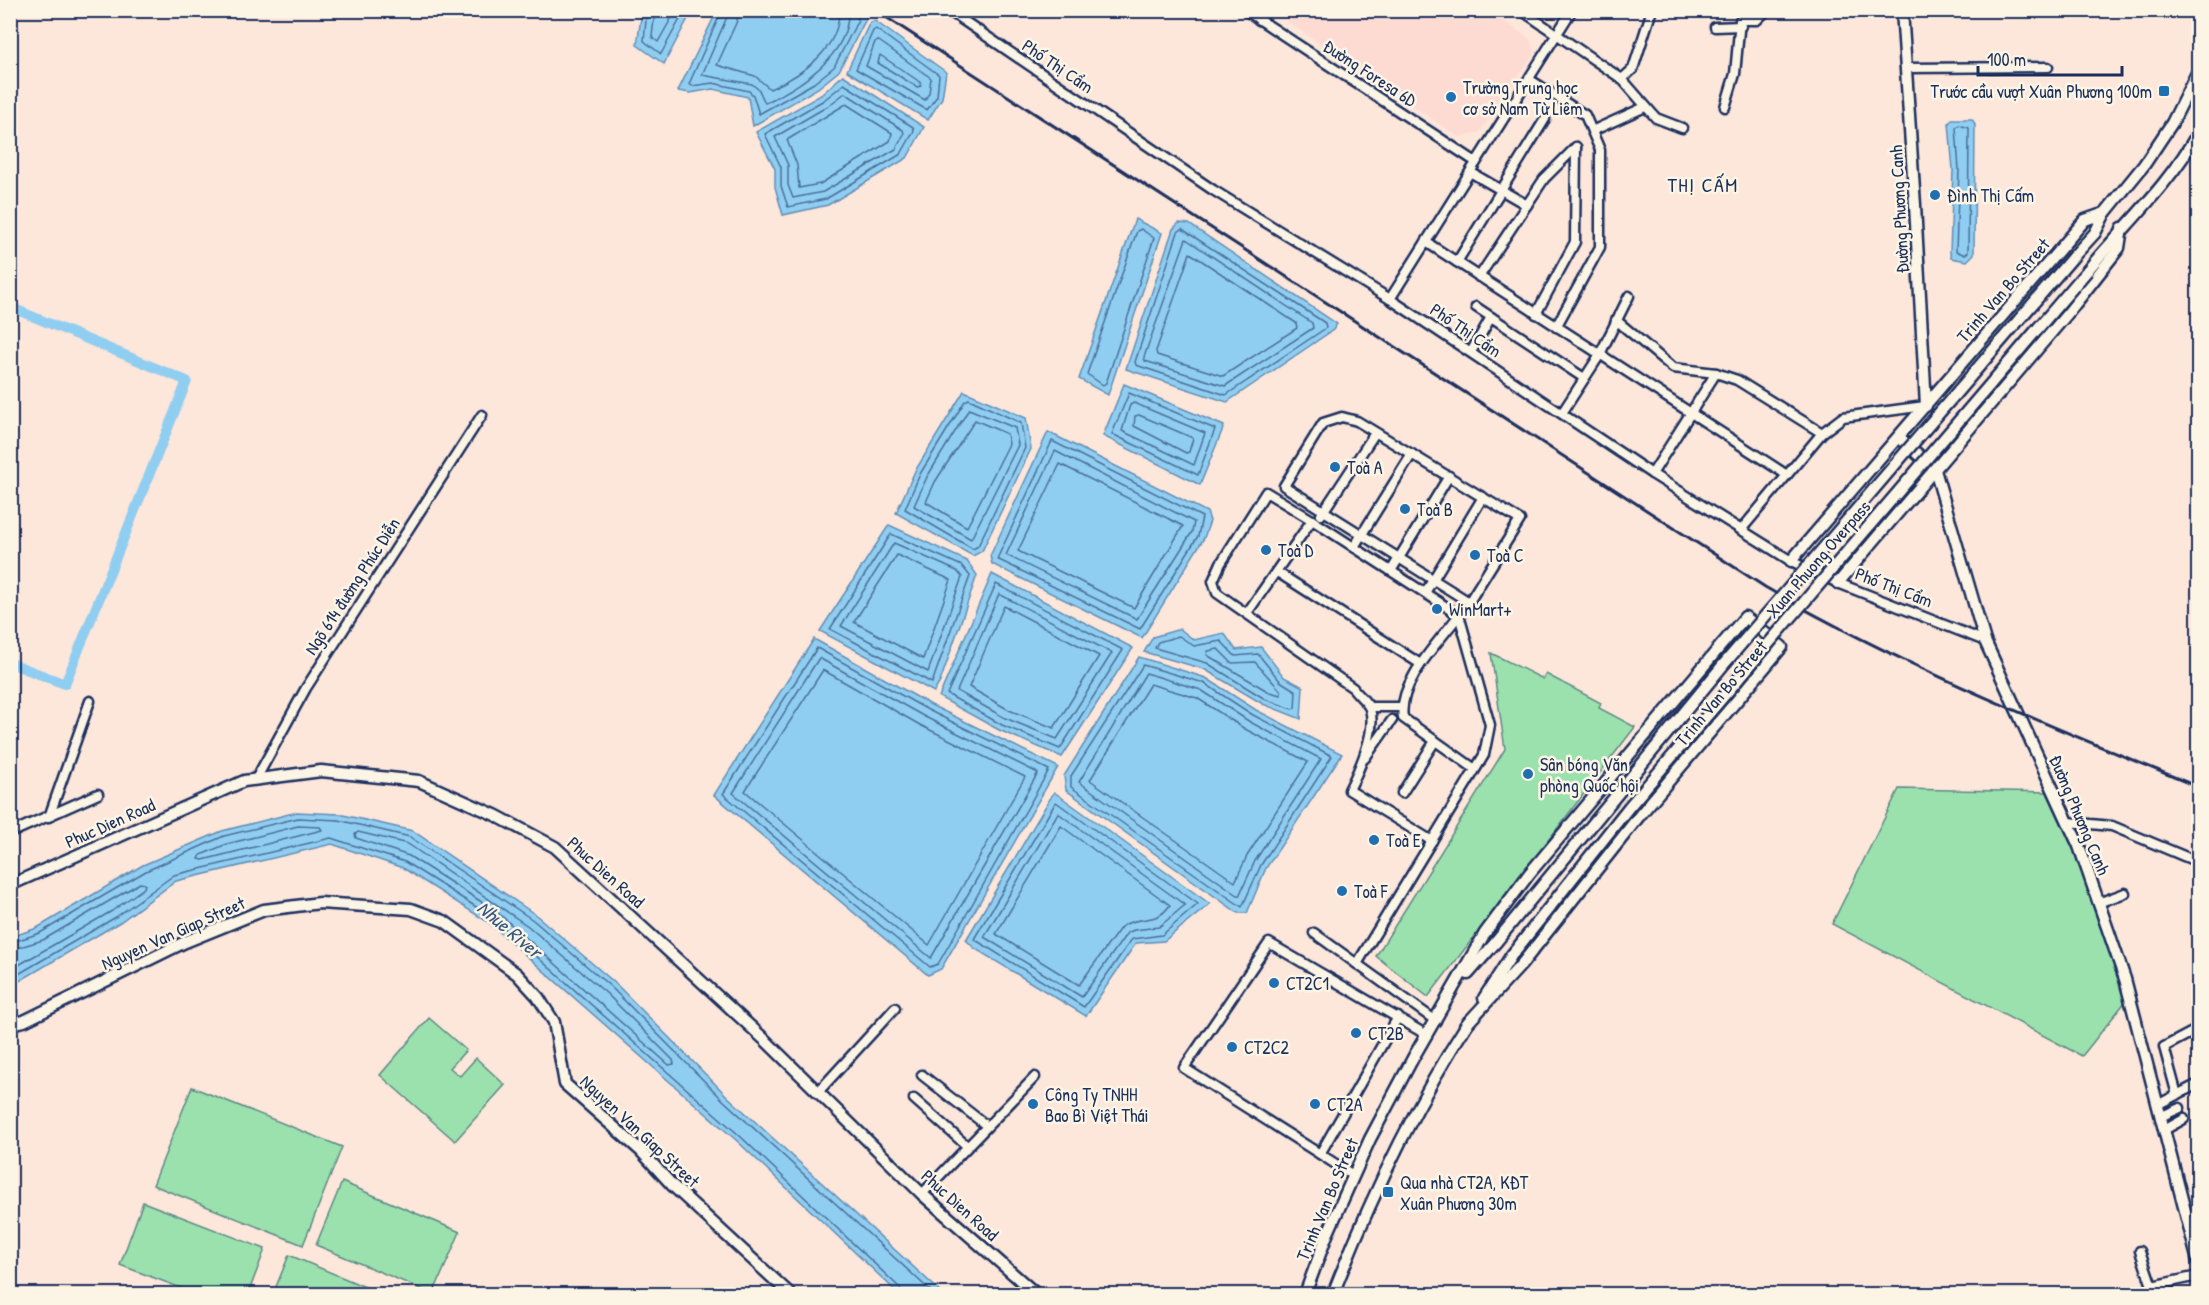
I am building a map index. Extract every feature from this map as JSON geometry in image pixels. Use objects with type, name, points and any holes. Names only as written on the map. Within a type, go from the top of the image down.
[{"type":"main road","name":"Đường Phương Canh","points":[[1902,10],[1926,406]]},
{"type":"main road","points":[[2105,213],[2144,165],[2172,123],[2199,71]]},
{"type":"main road","name":"Xuan Phuong Overpass","points":[[1511,956],[1651,781],[2087,272],[2122,228],[2162,187],[2199,133]]},
{"type":"main road","name":"Trinh Van Bo Street","points":[[1791,561],[2085,220],[2105,213]]},
{"type":"main road","name":"Xuan Phuong Overpass","points":[[1496,942],[1717,672],[2095,233],[2105,213]]},
{"type":"main road","points":[[1838,583],[2119,248],[2122,228]]},
{"type":"main road","points":[[1899,437],[1935,470]]},
{"type":"main road","name":"Đường Phương Canh","points":[[1935,470],[1985,641],[2068,822],[2126,979],[2199,1261]]},
{"type":"main road","name":"Trinh Van Bo Street","points":[[1305,1294],[1353,1175],[1427,1035],[1485,933],[1529,874],[1745,617],[1782,647],[1640,815],[1521,965],[1465,1026]]},
{"type":"main road","name":"Phuc Dien Road","points":[[10,885],[244,781],[321,771],[418,781],[495,815],[555,847],[818,1092],[922,1194],[1036,1294]]},
{"type":"main road","name":"Nguyen Van Giap Street","points":[[10,1024],[24,1021],[185,942],[264,910],[320,903],[411,909],[444,921],[517,974],[538,997],[554,1022],[565,1084],[640,1150],[672,1185],[790,1294]]},
{"type":"main road","name":"Trinh Van Bo Street","points":[[1453,992],[1496,942]]},
{"type":"main road","name":"Trinh Van Bo Street","points":[[1333,1294],[1383,1173],[1430,1083],[1511,956]]},
{"type":"street","name":"Phố Thị Cẩm","points":[[948,10],[1213,190],[1390,299],[1652,474],[1791,561],[1838,583],[1985,641]]},
{"type":"street","name":"Đường Foresa 6D","points":[[1245,10],[1476,162]]},
{"type":"street","points":[[1259,20],[1265,10]]},
{"type":"street","points":[[1521,10],[1622,79],[1632,87],[1645,107],[1656,118],[1682,128]]},
{"type":"street","points":[[1390,299],[1572,10]]},
{"type":"street","points":[[1622,79],[1634,69],[1652,10]]},
{"type":"street","points":[[1725,107],[1735,74],[1740,20],[1757,20],[1767,10]]},
{"type":"street","points":[[1715,27],[1741,26]]},
{"type":"street","points":[[1907,68],[2048,68]]},
{"type":"street","points":[[1529,79],[1585,115],[1600,150],[1600,247],[1556,327]]},
{"type":"street","points":[[1592,130],[1645,107]]},
{"type":"street","points":[[1457,262],[1545,119]]},
{"type":"street","points":[[1479,277],[1544,179],[1576,147],[1575,243],[1536,314]]},
{"type":"street","points":[[1470,172],[1527,206]]},
{"type":"street","points":[[1426,242],[1787,476]]},
{"type":"street","points":[[1562,413],[1599,356],[1629,296]]},
{"type":"street","points":[[1476,307],[1584,378]]},
{"type":"street","points":[[1471,352],[1491,317]]},
{"type":"street","points":[[1616,320],[1673,368],[1716,373],[1737,380],[1822,433]]},
{"type":"street","points":[[1652,474],[1716,373]]},
{"type":"street","points":[[1741,530],[1822,433],[1843,417],[1926,406]]},
{"type":"street","name":"Ngõ 614 đường Phúc Diễn","points":[[256,779],[306,688],[482,416]]},
{"type":"street","points":[[1342,417],[1356,421],[1412,454],[1520,520],[1469,602],[1284,486],[1323,423],[1342,417]]},
{"type":"street","points":[[1247,613],[1314,521],[1324,511],[1375,433]]},
{"type":"street","points":[[1354,547],[1412,454]]},
{"type":"street","points":[[1391,571],[1449,476]]},
{"type":"street","points":[[1357,964],[1484,754],[1490,725],[1459,615],[1266,492],[1221,563],[1213,581],[1217,594],[1353,688],[1370,707],[1371,725],[1363,761]]},
{"type":"street","points":[[1425,593],[1483,497]]},
{"type":"street","points":[[1277,572],[1419,663]]},
{"type":"street","points":[[1459,615],[1430,655],[1419,663],[1401,707],[1403,718],[1475,770]]},
{"type":"street","points":[[49,817],[90,701]]},
{"type":"street","points":[[1370,707],[1401,707]]},
{"type":"street","points":[[1371,725],[1403,718]]},
{"type":"street","points":[[1392,720],[1363,761],[1349,790],[1432,841]]},
{"type":"street","points":[[1402,793],[1435,741]]},
{"type":"street","points":[[10,833],[98,794]]},
{"type":"street","points":[[2068,822],[2112,826],[2199,862]]},
{"type":"street","points":[[2098,903],[2125,893]]},
{"type":"street","points":[[1314,933],[1436,1021]]},
{"type":"street","points":[[1353,1175],[1184,1068],[1269,942],[1427,1035]]},
{"type":"street","points":[[818,1092],[895,1008]]},
{"type":"street","points":[[1320,1154],[1398,1017]]},
{"type":"street","points":[[2177,1095],[2164,1047],[2199,1029]]},
{"type":"street","points":[[922,1075],[987,1126]]},
{"type":"street","points":[[922,1194],[1035,1077]]},
{"type":"street","points":[[2157,1104],[2199,1084]]},
{"type":"street","points":[[914,1099],[967,1146]]},
{"type":"street","points":[[2160,1117],[2180,1108]]},
{"type":"street","points":[[2164,1130],[2184,1119]]},
{"type":"street","points":[[2140,1251],[2152,1286],[2199,1276]]},
{"type":"shaded area","name":"Trường Trung học cơ sở Nam Từ Liêm","points":[[1286,11],[1489,11],[1530,39],[1535,52],[1480,132],[1459,137],[1288,22]]},
{"type":"green space","points":[[1491,653],[1543,679],[1546,674],[1601,703],[1599,708],[1635,727],[1428,997],[1376,956],[1505,749]]},
{"type":"green space","points":[[1899,789],[2054,792],[2130,996],[2082,1056],[1832,924]]},
{"type":"green space","points":[[429,1018],[466,1050],[450,1068],[460,1076],[476,1058],[505,1085],[455,1141],[380,1075]]},
{"type":"green space","points":[[192,1087],[342,1147],[303,1245],[153,1185]]},
{"type":"green space","points":[[342,1182],[460,1232],[433,1294],[316,1245]]},
{"type":"green space","points":[[143,1202],[265,1249],[248,1294],[197,1294],[120,1265]]},
{"type":"green space","points":[[289,1255],[382,1294],[273,1294]]},
{"type":"water","points":[[642,11],[692,11],[664,64],[637,45]]},
{"type":"water","points":[[717,11],[858,11],[867,17],[839,71],[818,88],[753,126],[748,97],[713,89],[690,93],[678,91]]},
{"type":"water","points":[[875,21],[946,72],[942,98],[928,120],[847,71],[870,22]]},
{"type":"water","points":[[843,75],[924,127],[907,158],[828,205],[783,215],[775,187],[775,169],[756,132],[821,95]]},
{"type":"water","points":[[1952,119],[1972,119],[1975,124],[1974,254],[1967,261],[1951,258],[1950,253],[1953,170],[1949,123]]},
{"type":"water","points":[[1135,219],[1162,233],[1108,395],[1079,379]]},
{"type":"water","points":[[1179,223],[1189,224],[1337,324],[1333,330],[1227,402],[1126,369],[1173,229]]},
{"type":"water","points":[[1124,384],[1224,426],[1200,485],[1103,436]]},
{"type":"water","points":[[964,391],[1026,418],[1031,449],[982,551],[973,556],[896,513],[915,471]]},
{"type":"water","points":[[1048,432],[1207,512],[1210,521],[1204,538],[1142,638],[992,564],[990,556]]},
{"type":"water","points":[[889,525],[967,561],[977,575],[940,682],[934,692],[820,631]]},
{"type":"water","points":[[992,574],[1133,648],[1062,757],[999,730],[939,697]]},
{"type":"water","points":[[1180,629],[1194,640],[1224,633],[1236,650],[1261,647],[1284,677],[1303,687],[1301,719],[1263,704],[1204,669],[1144,652],[1153,637]]},
{"type":"water","points":[[814,639],[931,705],[1058,767],[941,969],[928,975],[714,795]]},
{"type":"water","points":[[1139,657],[1206,678],[1256,710],[1342,754],[1266,868],[1247,913],[1238,913],[1066,790],[1064,776]]},
{"type":"water","points":[[1054,792],[1210,904],[1164,941],[1136,943],[1086,1016],[974,948],[966,940]]},
{"type":"water","name":"Nhue River","points":[[297,812],[339,814],[413,831],[536,915],[615,983],[727,1096],[943,1294],[899,1294],[736,1140],[488,922],[403,868],[332,844],[176,881],[120,922],[11,986],[11,937],[37,928],[143,865],[222,831]]},
{"type":"waterway","points":[[10,307],[187,381],[65,684],[10,663]]},
{"type":"railway","points":[[875,10],[1765,587],[1870,643],[1978,694],[2198,787]]},
{"type":"place","name":"Trước cầu vượt Xuân Phương 100m","points":[[2164,91]]},
{"type":"place","name":"Trường Trung học cơ sở Nam Từ Liêm","points":[[1451,97]]},
{"type":"place","name":"Đình Thị Cấm","points":[[1935,195]]},
{"type":"place","name":"Toà A","points":[[1335,467]]},
{"type":"place","name":"Toà B","points":[[1405,509]]},
{"type":"place","name":"Toà D","points":[[1266,550]]},
{"type":"place","name":"Toà C","points":[[1475,555]]},
{"type":"place","name":"WinMart+","points":[[1437,609]]},
{"type":"place","name":"Sân bóng Văn phòng Quốc hội","points":[[1528,774]]},
{"type":"place","name":"Toà E","points":[[1374,840]]},
{"type":"place","name":"Toà F","points":[[1342,891]]},
{"type":"place","name":"CT2C1","points":[[1274,983]]},
{"type":"place","name":"CT2B","points":[[1356,1033]]},
{"type":"place","name":"CT2C2","points":[[1232,1047]]},
{"type":"place","name":"Công Ty TNHH Bao Bì Việt Thái","points":[[1033,1104]]},
{"type":"place","name":"CT2A","points":[[1315,1104]]},
{"type":"place","name":"Qua nhà CT2A, KĐT Xuân Phương 30m","points":[[1388,1192]]},
{"type":"district","name":"THỊ CẤM","points":[[1703,184]]}]
